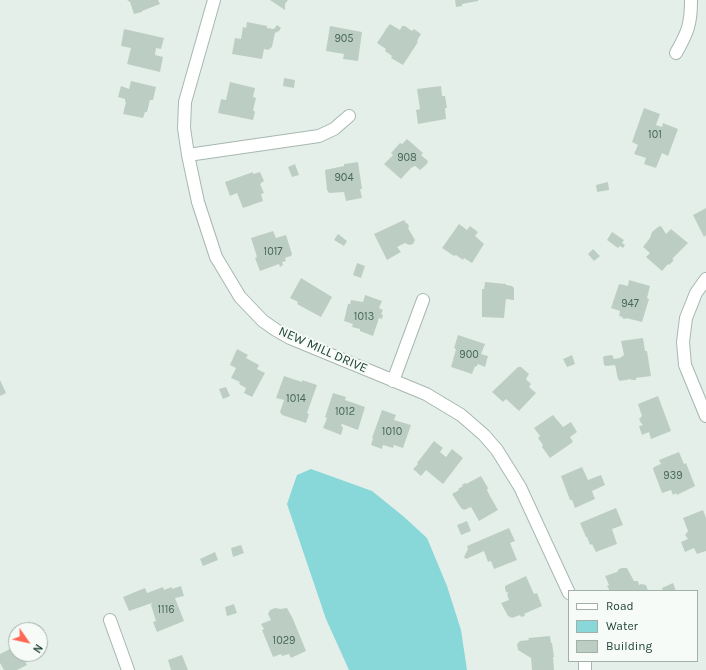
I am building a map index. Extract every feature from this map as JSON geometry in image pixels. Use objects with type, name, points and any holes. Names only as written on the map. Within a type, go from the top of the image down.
[{"type":"street","name":"NEW MILL DRIVE","points":[[214,0],[185,102],[184,128],[198,202],[216,257],[240,297],[262,321],[290,338],[426,394],[454,409],[484,435],[497,450],[520,487],[568,591]]},
{"type":"street","points":[[676,53],[687,34],[691,19],[691,0]]},
{"type":"street","points":[[188,155],[319,136],[334,129],[349,116]]},
{"type":"street","points":[[706,278],[696,293],[686,318],[683,342],[685,365],[706,416]]},
{"type":"street","points":[[393,380],[423,300]]},
{"type":"street","points":[[110,620],[128,670]]},
{"type":"water","points":[[311,469],[372,491],[427,538],[447,586],[461,630],[467,670],[349,670],[326,619],[287,504],[297,475]]},
{"type":"building","points":[[127,0],[158,0],[160,4],[134,14],[130,2]]},
{"type":"building","points":[[270,0],[288,0],[285,4],[285,10]]},
{"type":"building","points":[[455,0],[478,1],[462,4],[462,6],[456,7]]},
{"type":"building","points":[[247,22],[267,26],[267,28],[274,29],[277,25],[281,28],[275,33],[272,47],[268,50],[264,49],[262,59],[232,54],[235,38],[241,39],[243,27],[246,28]]},
{"type":"building","points":[[390,24],[400,30],[402,26],[405,26],[412,31],[414,29],[421,34],[417,41],[418,42],[403,65],[391,58],[392,56],[385,51],[386,49],[377,43]]},
{"type":"building","points":[[330,26],[362,32],[358,61],[343,59],[344,54],[326,51]]},
{"type":"building","points":[[124,29],[164,38],[161,49],[156,48],[155,55],[163,57],[160,72],[127,64],[131,48],[121,46]]},
{"type":"building","points":[[284,78],[295,80],[294,88],[283,86]]},
{"type":"building","points":[[131,81],[156,87],[153,100],[150,100],[147,112],[145,112],[143,118],[123,114],[126,102],[125,99],[118,97],[121,86],[129,89]]},
{"type":"building","points":[[230,82],[255,88],[253,97],[256,98],[253,110],[255,112],[253,120],[218,113],[221,99],[226,100]]},
{"type":"building","points":[[441,86],[442,96],[445,96],[447,108],[445,108],[446,119],[418,124],[416,110],[420,109],[417,89]]},
{"type":"building","points":[[644,108],[660,114],[656,125],[662,127],[663,123],[678,129],[668,156],[662,153],[656,168],[644,164],[646,158],[634,154],[638,145],[632,142]]},
{"type":"building","points":[[407,139],[423,153],[421,155],[428,161],[427,164],[420,170],[415,166],[411,168],[401,179],[384,164],[393,155],[391,153],[400,143],[402,144]]},
{"type":"building","points":[[358,162],[362,198],[346,201],[344,192],[329,193],[327,190],[325,170],[344,166],[344,164]]},
{"type":"building","points":[[295,164],[299,175],[292,177],[288,167]]},
{"type":"building","points":[[253,172],[253,174],[260,172],[264,181],[260,184],[264,193],[261,194],[263,201],[243,208],[237,193],[230,196],[225,182]]},
{"type":"building","points":[[608,182],[609,190],[597,192],[596,185]]},
{"type":"building","points":[[706,208],[706,235],[704,237],[693,215]]},
{"type":"building","points":[[404,220],[408,224],[408,228],[415,240],[413,244],[409,245],[405,243],[397,247],[401,252],[387,260],[374,234]]},
{"type":"building","points":[[459,224],[467,230],[470,226],[478,232],[475,236],[484,244],[472,263],[464,258],[463,260],[456,255],[454,256],[442,248]]},
{"type":"building","points":[[661,226],[666,234],[671,229],[688,243],[672,259],[674,260],[662,271],[646,257],[650,253],[643,247],[650,238],[652,232]]},
{"type":"building","points":[[273,231],[276,238],[286,235],[292,254],[291,256],[285,258],[286,261],[282,262],[283,265],[280,267],[279,264],[260,271],[255,258],[257,257],[251,238]]},
{"type":"building","points":[[612,232],[624,240],[622,243],[625,245],[623,248],[620,246],[618,248],[607,240]]},
{"type":"building","points":[[338,234],[347,241],[344,246],[334,240]]},
{"type":"building","points":[[593,249],[600,256],[594,261],[588,254]]},
{"type":"building","points":[[357,263],[365,266],[361,278],[353,275]]},
{"type":"building","points":[[301,278],[332,297],[321,317],[297,304],[298,302],[290,298]]},
{"type":"building","points":[[629,280],[650,286],[647,298],[649,299],[642,322],[622,318],[623,317],[619,316],[620,311],[611,308],[619,284],[628,286]]},
{"type":"building","points":[[485,282],[506,284],[514,288],[514,300],[506,299],[504,318],[482,317],[482,289],[484,289]]},
{"type":"building","points":[[365,295],[382,301],[379,308],[383,310],[381,314],[383,315],[382,319],[379,318],[373,336],[360,331],[360,329],[352,327],[353,324],[344,321],[348,304],[350,304],[351,300],[363,302]]},
{"type":"building","points":[[458,335],[485,344],[481,354],[488,356],[485,367],[478,364],[476,367],[475,366],[472,374],[451,367]]},
{"type":"building","points":[[643,338],[645,351],[647,351],[651,376],[636,378],[636,380],[631,379],[620,381],[618,379],[615,365],[604,365],[604,356],[612,355],[614,359],[620,358],[624,355],[621,341]]},
{"type":"building","points":[[237,349],[248,355],[246,358],[259,365],[257,369],[265,373],[252,397],[244,393],[246,388],[239,384],[240,382],[231,378],[236,368],[230,365]]},
{"type":"building","points":[[572,355],[575,364],[567,367],[563,359]]},
{"type":"building","points":[[518,367],[521,367],[529,374],[526,379],[531,384],[529,387],[536,393],[519,411],[506,399],[503,402],[492,392]]},
{"type":"building","points":[[284,376],[317,385],[307,413],[309,414],[306,423],[282,415],[280,412],[284,400],[276,398]]},
{"type":"building","points":[[0,380],[6,393],[0,396]]},
{"type":"building","points":[[226,387],[230,396],[223,399],[219,389]]},
{"type":"building","points":[[333,393],[346,397],[345,400],[365,407],[358,430],[342,424],[341,425],[343,428],[341,435],[323,428]]},
{"type":"building","points":[[658,396],[671,431],[651,439],[649,432],[642,435],[639,426],[643,425],[639,419],[642,416],[638,404]]},
{"type":"building","points":[[382,410],[396,415],[394,420],[411,425],[403,448],[394,445],[393,448],[383,445],[382,449],[371,445]]},
{"type":"building","points":[[553,415],[563,427],[571,422],[577,432],[570,437],[573,442],[550,458],[542,447],[543,445],[538,438],[540,436],[534,428]]},
{"type":"building","points":[[434,441],[443,448],[440,452],[446,457],[452,449],[463,458],[443,484],[426,470],[421,476],[413,469]]},
{"type":"building","points":[[679,452],[684,464],[686,463],[695,486],[677,495],[676,493],[673,495],[671,490],[662,493],[653,469],[661,464],[659,460]]},
{"type":"building","points":[[582,467],[588,480],[601,475],[605,485],[592,491],[595,499],[575,508],[572,500],[570,500],[561,476]]},
{"type":"building","points":[[481,476],[498,510],[479,521],[471,507],[464,510],[461,508],[452,494],[459,490],[458,489],[465,483],[466,484]]},
{"type":"building","points":[[616,508],[623,525],[612,529],[617,544],[596,552],[592,544],[590,545],[580,523]]},
{"type":"building","points":[[703,510],[706,518],[706,551],[697,554],[694,548],[685,552],[681,542],[688,539],[685,535],[688,531],[683,518]]},
{"type":"building","points":[[467,521],[471,531],[461,535],[457,525]]},
{"type":"building","points":[[509,528],[515,541],[510,543],[517,560],[494,569],[491,561],[488,562],[484,551],[466,559],[464,557],[468,549],[467,546]]},
{"type":"building","points":[[241,545],[244,553],[233,557],[231,548]]},
{"type":"building","points":[[215,552],[218,560],[203,566],[200,559]]},
{"type":"building","points":[[627,568],[634,581],[638,581],[639,585],[646,585],[648,590],[609,590],[605,576],[617,572],[619,569]]},
{"type":"building","points":[[526,576],[534,594],[537,593],[542,606],[524,614],[525,616],[521,617],[520,615],[512,618],[508,616],[501,603],[509,600],[507,594],[509,593],[506,592],[505,586]]},
{"type":"building","points":[[673,583],[676,590],[663,590],[662,588]]},
{"type":"building","points":[[181,586],[184,596],[175,598],[184,621],[157,632],[153,622],[156,621],[151,605],[152,603],[129,611],[123,597],[145,588],[147,593],[163,587],[164,590]]},
{"type":"building","points":[[234,604],[237,613],[227,616],[225,607]]},
{"type":"building","points":[[275,608],[287,608],[306,651],[291,658],[289,654],[282,656],[281,654],[273,657],[261,624],[271,620],[268,614],[270,610]]},
{"type":"building","points":[[550,636],[554,657],[554,670],[532,670],[531,658],[518,650],[517,644],[520,641],[529,640],[528,638]]},
{"type":"building","points":[[8,650],[8,662],[25,662],[27,665],[17,670],[4,670],[0,663],[0,654]]},
{"type":"building","points":[[182,655],[188,670],[171,670],[168,660]]}]
